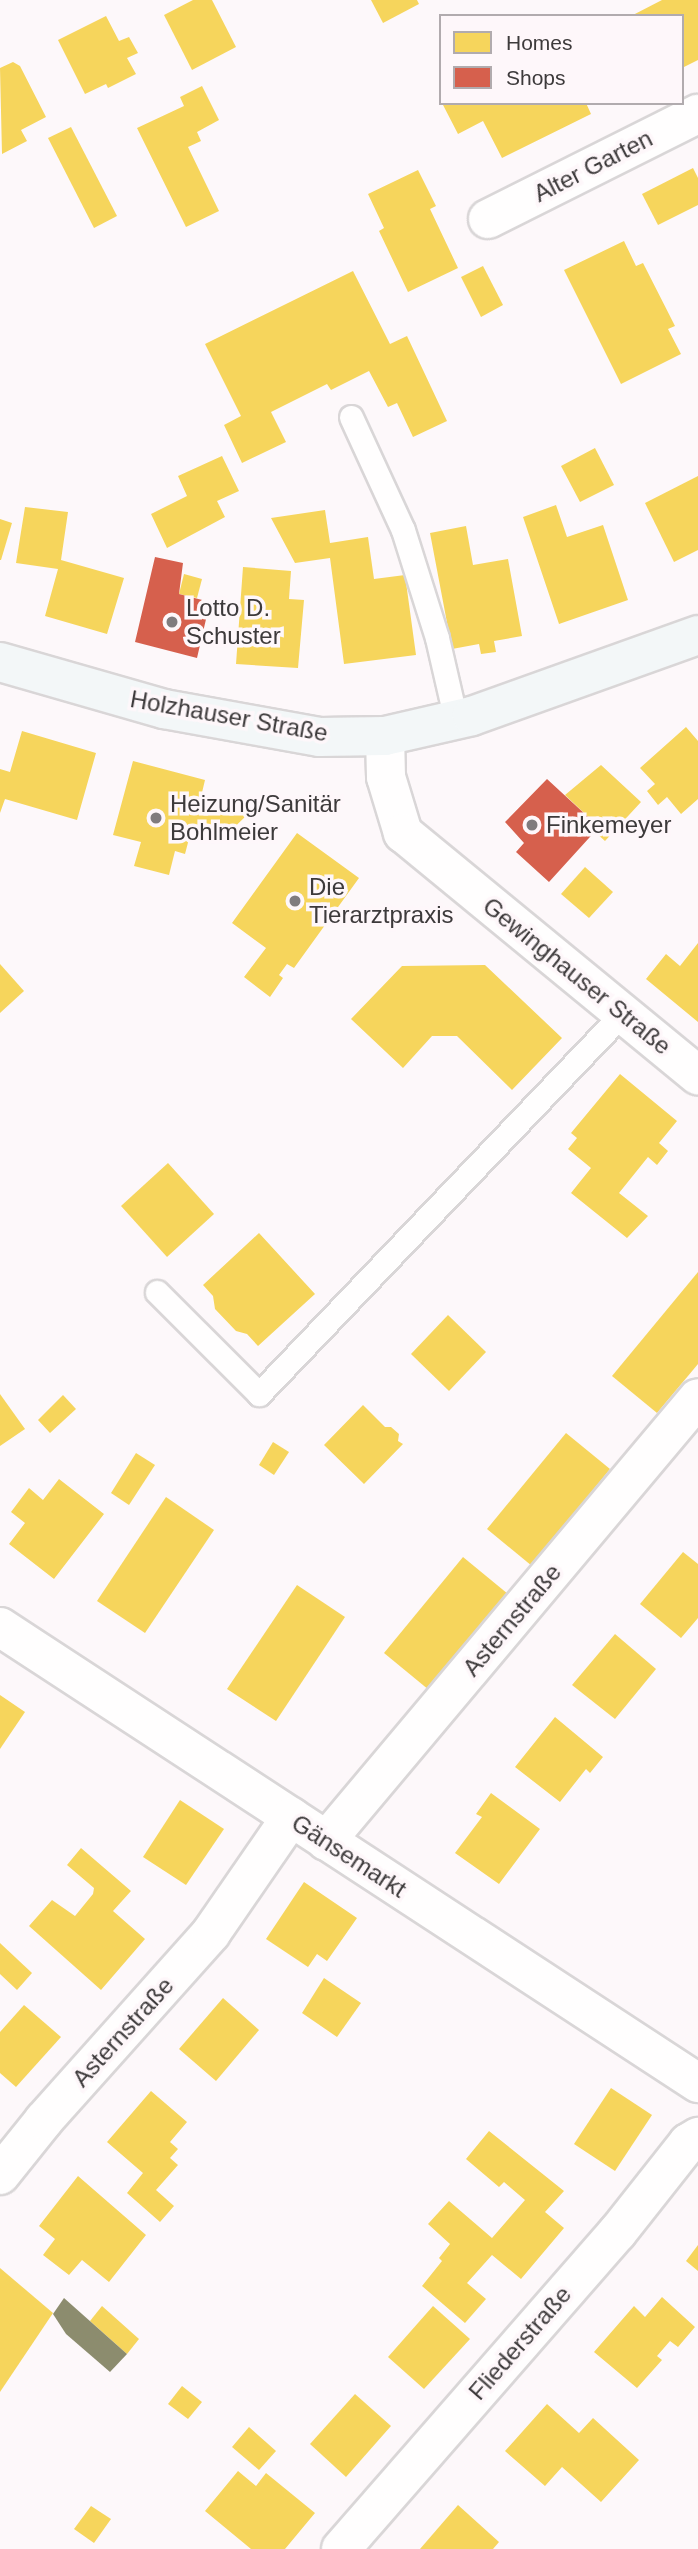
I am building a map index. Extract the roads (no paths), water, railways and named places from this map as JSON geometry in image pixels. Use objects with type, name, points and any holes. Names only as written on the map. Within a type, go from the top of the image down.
[{"type":"street","name":"Alter Garten","points":[[488,219],[698,114]]},
{"type":"street","name":"Holzhauser Straße","points":[[0,662],[164,709],[320,737],[385,736],[456,720],[698,635]]},
{"type":"street","name":"Gewinghauser Straße","points":[[385,736],[386,777],[403,834],[698,1075]]},
{"type":"street","name":"Asternstraße","points":[[326,1841],[698,1398]]},
{"type":"street","name":"Gänsemarkt","points":[[0,1627],[698,2083]]},
{"type":"street","name":"Asternstraße","points":[[0,2175],[44,2120],[211,1934],[291,1817]]},
{"type":"street","name":"Fliederstraße","points":[[341,2549],[617,2233],[688,2143],[698,2137]]},
{"type":"lane","points":[[351,417],[403,530],[437,638],[456,720]]},
{"type":"lane","points":[[157,1292],[259,1394],[623,1013]]},
{"type":"place","name":"Lotto D. Schuster","points":[[172,622]]},
{"type":"place","name":"Heizung/Sanitär Bohlmeier","points":[[156,818]]},
{"type":"place","name":"Finkemeyer","points":[[532,825]]},
{"type":"place","name":"Die Tierarztpraxis","points":[[295,901]]}]
